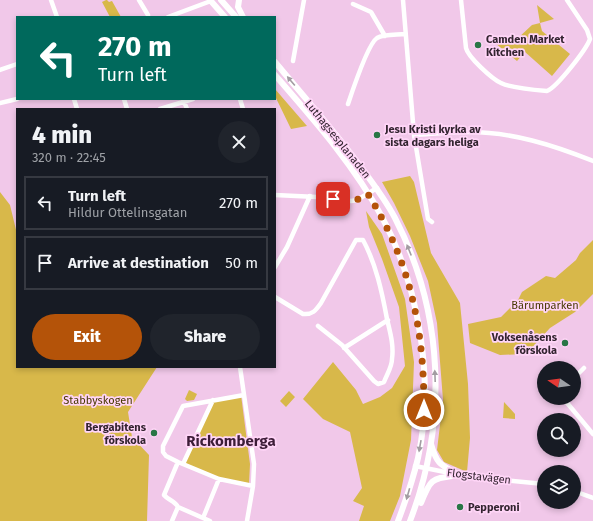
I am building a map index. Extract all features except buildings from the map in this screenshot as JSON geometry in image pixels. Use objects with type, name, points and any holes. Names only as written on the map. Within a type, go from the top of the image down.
[{"type":"main road","points":[[211,0],[224,16]]},
{"type":"main road","points":[[221,0],[235,16]]},
{"type":"main road","points":[[239,0],[238,7],[242,16]]},
{"type":"main road","name":"Luthagsesplanaden","points":[[276,63],[345,145],[376,188],[395,218],[420,279],[433,340],[436,379],[435,417],[426,468],[418,500],[410,521]]},
{"type":"main road","name":"Luthagsesplanaden","points":[[276,76],[315,121],[349,165],[368,194],[382,216],[400,254],[409,282],[416,311],[423,360],[424,410],[421,440],[415,466],[398,521]]},
{"type":"main road","points":[[431,443],[439,464],[459,475]]},
{"type":"main road","points":[[414,521],[427,486],[431,481],[437,478],[459,475]]},
{"type":"street","points":[[50,0],[56,16]]},
{"type":"street","points":[[139,0],[148,15]]},
{"type":"street","points":[[171,16],[211,0]]},
{"type":"street","points":[[292,61],[304,0]]},
{"type":"street","points":[[403,0],[414,135],[428,219],[432,222]]},
{"type":"street","points":[[461,0],[466,48],[467,52],[474,61],[500,83],[547,91],[558,82],[580,56],[590,40],[587,30],[567,0]]},
{"type":"street","points":[[353,4],[371,12],[385,36]]},
{"type":"street","points":[[348,104],[370,47],[377,38],[405,34]]},
{"type":"street","points":[[0,70],[16,64]]},
{"type":"street","points":[[0,103],[16,99]]},
{"type":"street","points":[[163,108],[184,100]]},
{"type":"street","points":[[414,135],[468,132],[497,133],[529,139],[593,161]]},
{"type":"street","points":[[276,195],[310,196],[351,201],[357,200],[376,188]]},
{"type":"street","points":[[276,266],[287,247],[310,196]]},
{"type":"street","points":[[276,298],[303,314],[308,315],[314,312],[321,303],[356,240],[363,240],[375,269],[382,293],[392,340],[391,367],[384,382],[378,384],[374,381],[344,348],[318,326]]},
{"type":"street","points":[[344,348],[388,320]]},
{"type":"street","points":[[240,368],[254,464],[253,486],[247,521]]},
{"type":"street","points":[[581,371],[584,368]]},
{"type":"street","points":[[244,395],[183,406],[163,446],[163,452],[166,456],[219,479],[253,486]]},
{"type":"street","points":[[210,521],[178,507],[176,503],[164,495],[213,400]]},
{"type":"street","points":[[569,405],[593,434]]},
{"type":"street","name":"Flogstavägen","points":[[415,466],[459,475],[537,483]]},
{"type":"street","points":[[203,518],[219,479]]},
{"type":"street","points":[[581,494],[593,498]]},
{"type":"street","points":[[172,521],[178,507]]},
{"type":"green space","points":[[106,0],[109,2],[112,1],[120,16],[109,16],[102,2]]},
{"type":"green space","points":[[537,5],[554,19],[540,23]]},
{"type":"green space","points":[[540,23],[542,31],[570,54],[552,76],[525,52],[517,61],[495,43],[498,39],[517,39],[532,25]]},
{"type":"green space","points":[[276,90],[307,126],[291,129],[276,98]]},
{"type":"green space","points":[[410,176],[414,182],[431,253],[460,303],[468,384],[470,438],[467,472],[444,462],[437,450],[443,400],[437,323],[428,281],[410,236],[382,182]]},
{"type":"green space","name":"Stabbyskogen","points":[[0,192],[10,205],[16,230],[16,368],[156,368],[128,412],[132,437],[149,455],[147,521],[0,521]]},
{"type":"green space","points":[[366,211],[382,234],[405,299],[414,362],[411,440],[400,496],[390,521],[359,521],[364,506],[353,501],[362,488],[350,432],[323,419],[303,399],[333,362],[356,390],[363,404],[380,397],[392,388],[405,366],[399,307],[369,227]]},
{"type":"green space","name":"Bärumparken","points":[[593,240],[593,294],[575,312],[550,328],[526,354],[500,355],[470,343],[468,324],[501,317],[518,300],[522,292],[546,276],[555,278],[576,260],[580,253]]},
{"type":"green space","points":[[189,390],[197,394],[194,400],[187,401],[185,399]]},
{"type":"green space","points":[[289,391],[295,397],[286,407],[280,401]]},
{"type":"green space","points":[[241,395],[250,464],[249,485],[219,479],[183,464],[213,400]]},
{"type":"green space","points":[[504,402],[515,414],[515,419],[503,418]]},
{"type":"place","name":"Camden Market Kitchen","points":[[478,45]]},
{"type":"place","name":"Jesu Kristi kyrka av sista dagars heliga","points":[[377,135]]},
{"type":"place","name":"Voksenåsens förskola","points":[[565,343]]},
{"type":"place","name":"Bergabitens förskola","points":[[154,433]]},
{"type":"place","name":"Pepperoni","points":[[460,507]]},
{"type":"district","name":"Rickomberga","points":[[231,441]]},
{"type":"route","points":[[333,199],[351,201],[357,200],[368,194],[382,216],[400,254],[409,282],[421,340],[424,380],[424,410]]}]
